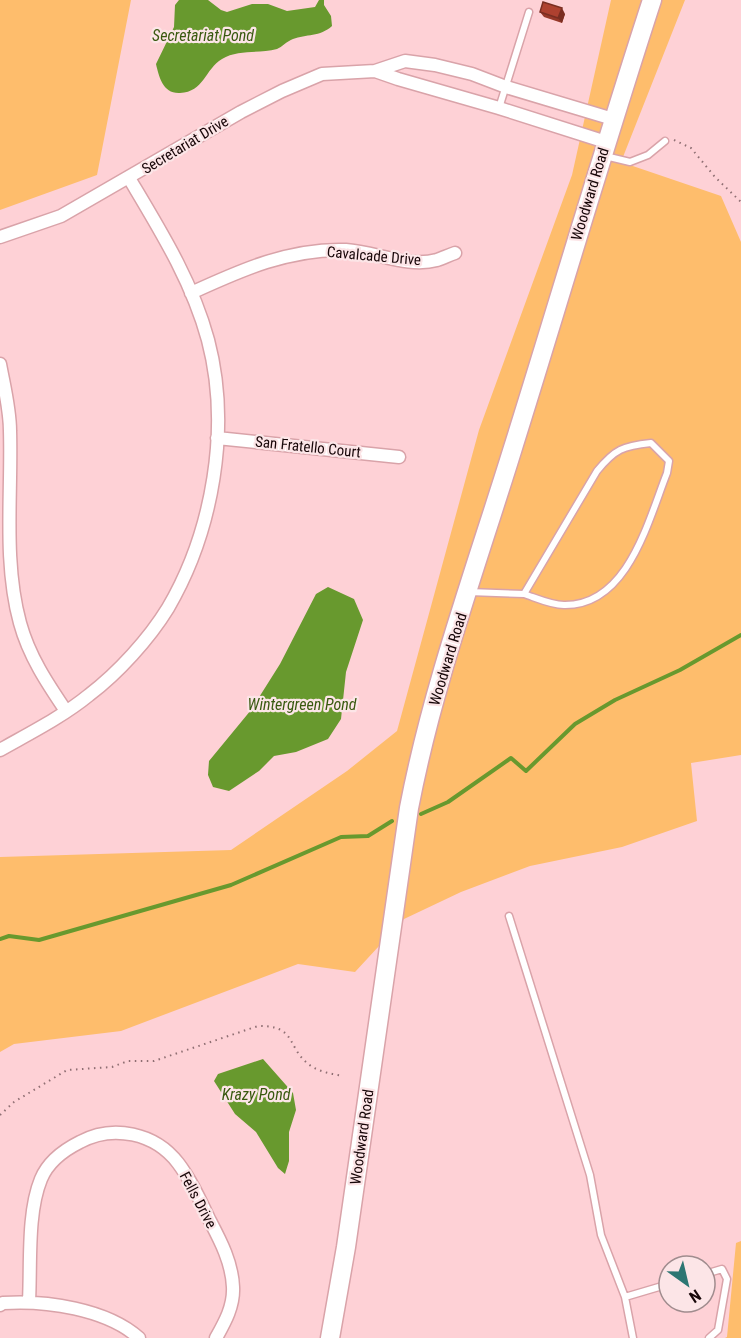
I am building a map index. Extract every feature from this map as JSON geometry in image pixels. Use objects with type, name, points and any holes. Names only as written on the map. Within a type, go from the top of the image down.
[{"type":"street","name":"Woodward Road","points":[[330,1338],[349,1224],[411,798],[432,710],[603,148],[652,0]]},
{"type":"street","name":"Secretariat Drive","points":[[0,237],[61,216],[241,112],[322,74],[375,71],[405,61],[435,65],[472,74],[506,87],[613,119]]},
{"type":"street","name":"Secretariat Drive","points":[[375,71],[499,108],[603,148]]},
{"type":"street","points":[[0,750],[44,726],[89,696],[137,649],[168,608],[190,561],[208,507],[217,457],[217,438],[216,376],[208,340],[179,262],[129,178]]},
{"type":"street","name":"Cavalcade Drive","points":[[192,293],[234,273],[278,258],[312,251],[346,250],[410,261],[437,260],[454,253]]},
{"type":"street","points":[[0,364],[10,429],[10,559],[13,596],[28,647],[40,672],[66,711]]},
{"type":"street","name":"San Fratello Court","points":[[217,438],[399,457]]},
{"type":"street","name":"Fells Drive","points":[[29,1301],[33,1205],[45,1171],[61,1154],[87,1138],[116,1132],[135,1135],[167,1151],[178,1163],[190,1180],[225,1250],[233,1287],[232,1304],[216,1338]]},
{"type":"street","points":[[0,1305],[29,1301],[72,1308],[99,1315],[140,1338]]},
{"type":"lane","points":[[499,108],[529,12]]},
{"type":"lane","points":[[603,148],[630,162],[648,155],[665,141]]},
{"type":"lane","points":[[468,592],[524,594],[561,606],[597,599],[618,580],[634,555],[668,473],[669,461],[651,443],[624,446],[609,456],[597,471],[524,594]]},
{"type":"lane","points":[[509,916],[590,1175],[601,1235],[625,1297],[633,1338]]},
{"type":"lane","points":[[709,1338],[718,1330],[727,1279],[722,1269],[717,1270]]},
{"type":"lane","points":[[625,1297],[657,1288]]},
{"type":"path","points":[[665,141],[675,140],[691,148],[715,177],[741,202]]},
{"type":"path","points":[[0,1115],[14,1102],[67,1070],[112,1066],[128,1061],[154,1061],[258,1026],[272,1026],[283,1030],[310,1066],[342,1076]]},
{"type":"shaded area","points":[[0,0],[131,0],[97,175],[0,210]]},
{"type":"shaded area","points":[[611,0],[685,0],[621,162],[721,196],[741,242],[741,755],[691,763],[697,821],[622,847],[530,866],[461,892],[404,919],[355,972],[298,964],[121,1031],[14,1044],[0,1052],[0,857],[231,850],[347,771],[397,731],[479,430],[572,175]]},
{"type":"shaded area","points":[[741,1241],[741,1338],[725,1338],[727,1337],[736,1243]]},
{"type":"water","name":"Secretariat Pond","points":[[179,0],[208,0],[227,12],[252,4],[268,4],[287,11],[315,7],[319,0],[324,0],[324,5],[331,16],[332,26],[318,34],[298,37],[277,49],[228,56],[216,63],[194,89],[174,93],[163,84],[156,64],[174,27],[175,5]]},
{"type":"water","name":"Wintergreen Pond","points":[[328,587],[354,599],[363,620],[346,672],[341,719],[328,739],[296,752],[274,756],[259,771],[229,791],[213,787],[208,775],[209,761],[251,710],[280,664],[316,594]]},
{"type":"water","name":"Krazy Pond","points":[[263,1059],[293,1093],[296,1110],[289,1132],[289,1161],[285,1174],[278,1168],[256,1132],[235,1114],[214,1081],[218,1074]]},
{"type":"building","points":[[543,2],[562,8],[558,18],[540,12]]},
{"type":"waterway","points":[[421,814],[448,802],[511,758],[526,771],[575,724],[615,700],[680,670],[741,635]]},
{"type":"waterway","points":[[0,939],[9,936],[39,940],[231,885],[341,837],[368,836],[392,821]]}]
